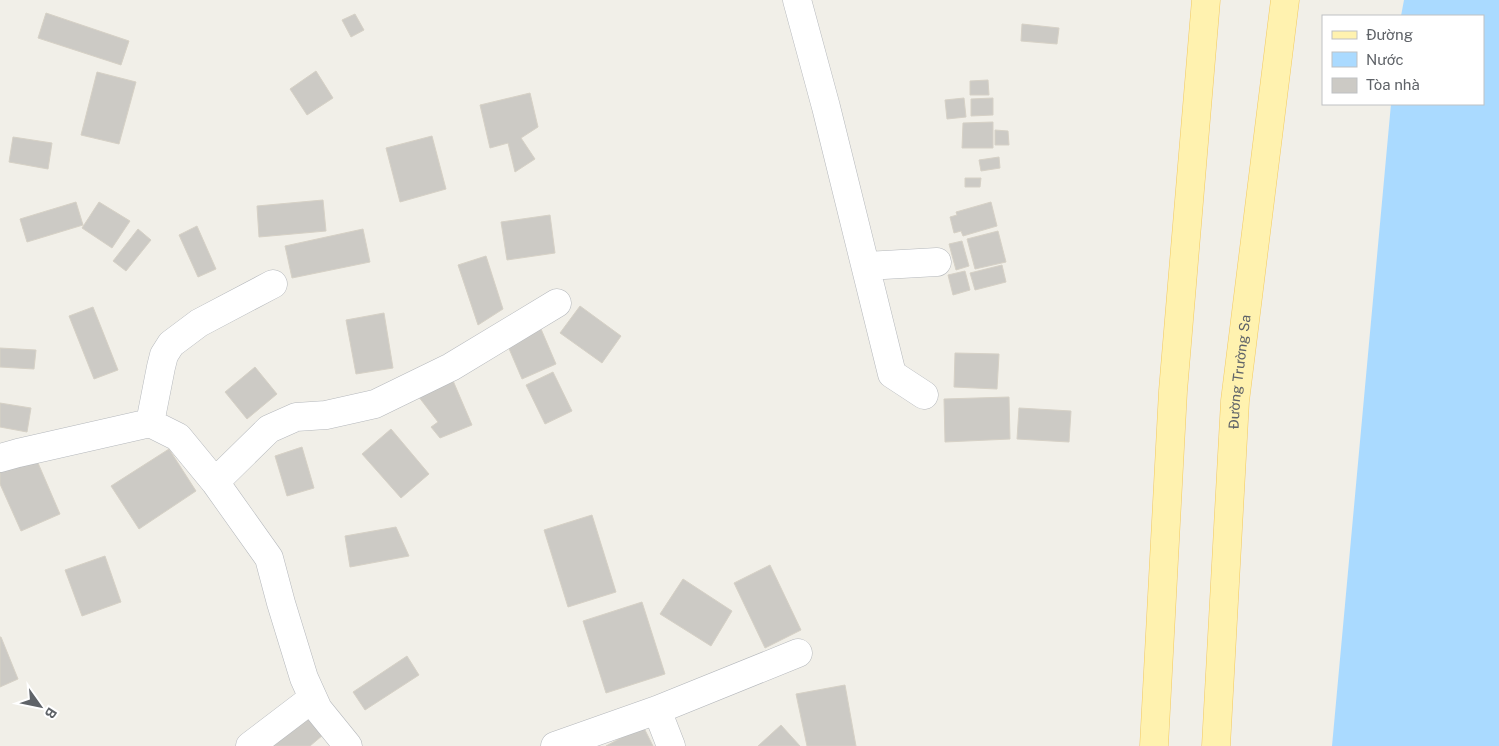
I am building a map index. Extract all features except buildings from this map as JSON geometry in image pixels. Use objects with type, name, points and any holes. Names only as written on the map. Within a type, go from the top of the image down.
[{"type":"main road","points":[[1154,746],[1173,391],[1206,0]]},
{"type":"main road","name":"Đường Trường Sa","points":[[1216,746],[1235,401],[1285,0]]},
{"type":"street","points":[[797,0],[826,107],[892,374],[924,395]]},
{"type":"street","points":[[866,266],[937,262]]},
{"type":"street","points":[[150,423],[164,355],[171,344],[199,323],[273,284]]},
{"type":"street","points":[[214,482],[270,429],[296,417],[326,415],[375,404],[451,367],[557,303]]},
{"type":"street","points":[[0,458],[18,452],[150,423],[178,437],[214,482],[269,558],[304,678],[318,709],[348,746]]},
{"type":"street","points":[[555,746],[657,710],[798,653]]},
{"type":"street","points":[[250,746],[313,698]]},
{"type":"street","points":[[657,710],[671,746]]},
{"type":"water","points":[[1404,0],[1499,0],[1499,746],[1332,746],[1391,105],[1484,105],[1484,15],[1401,15]]}]
